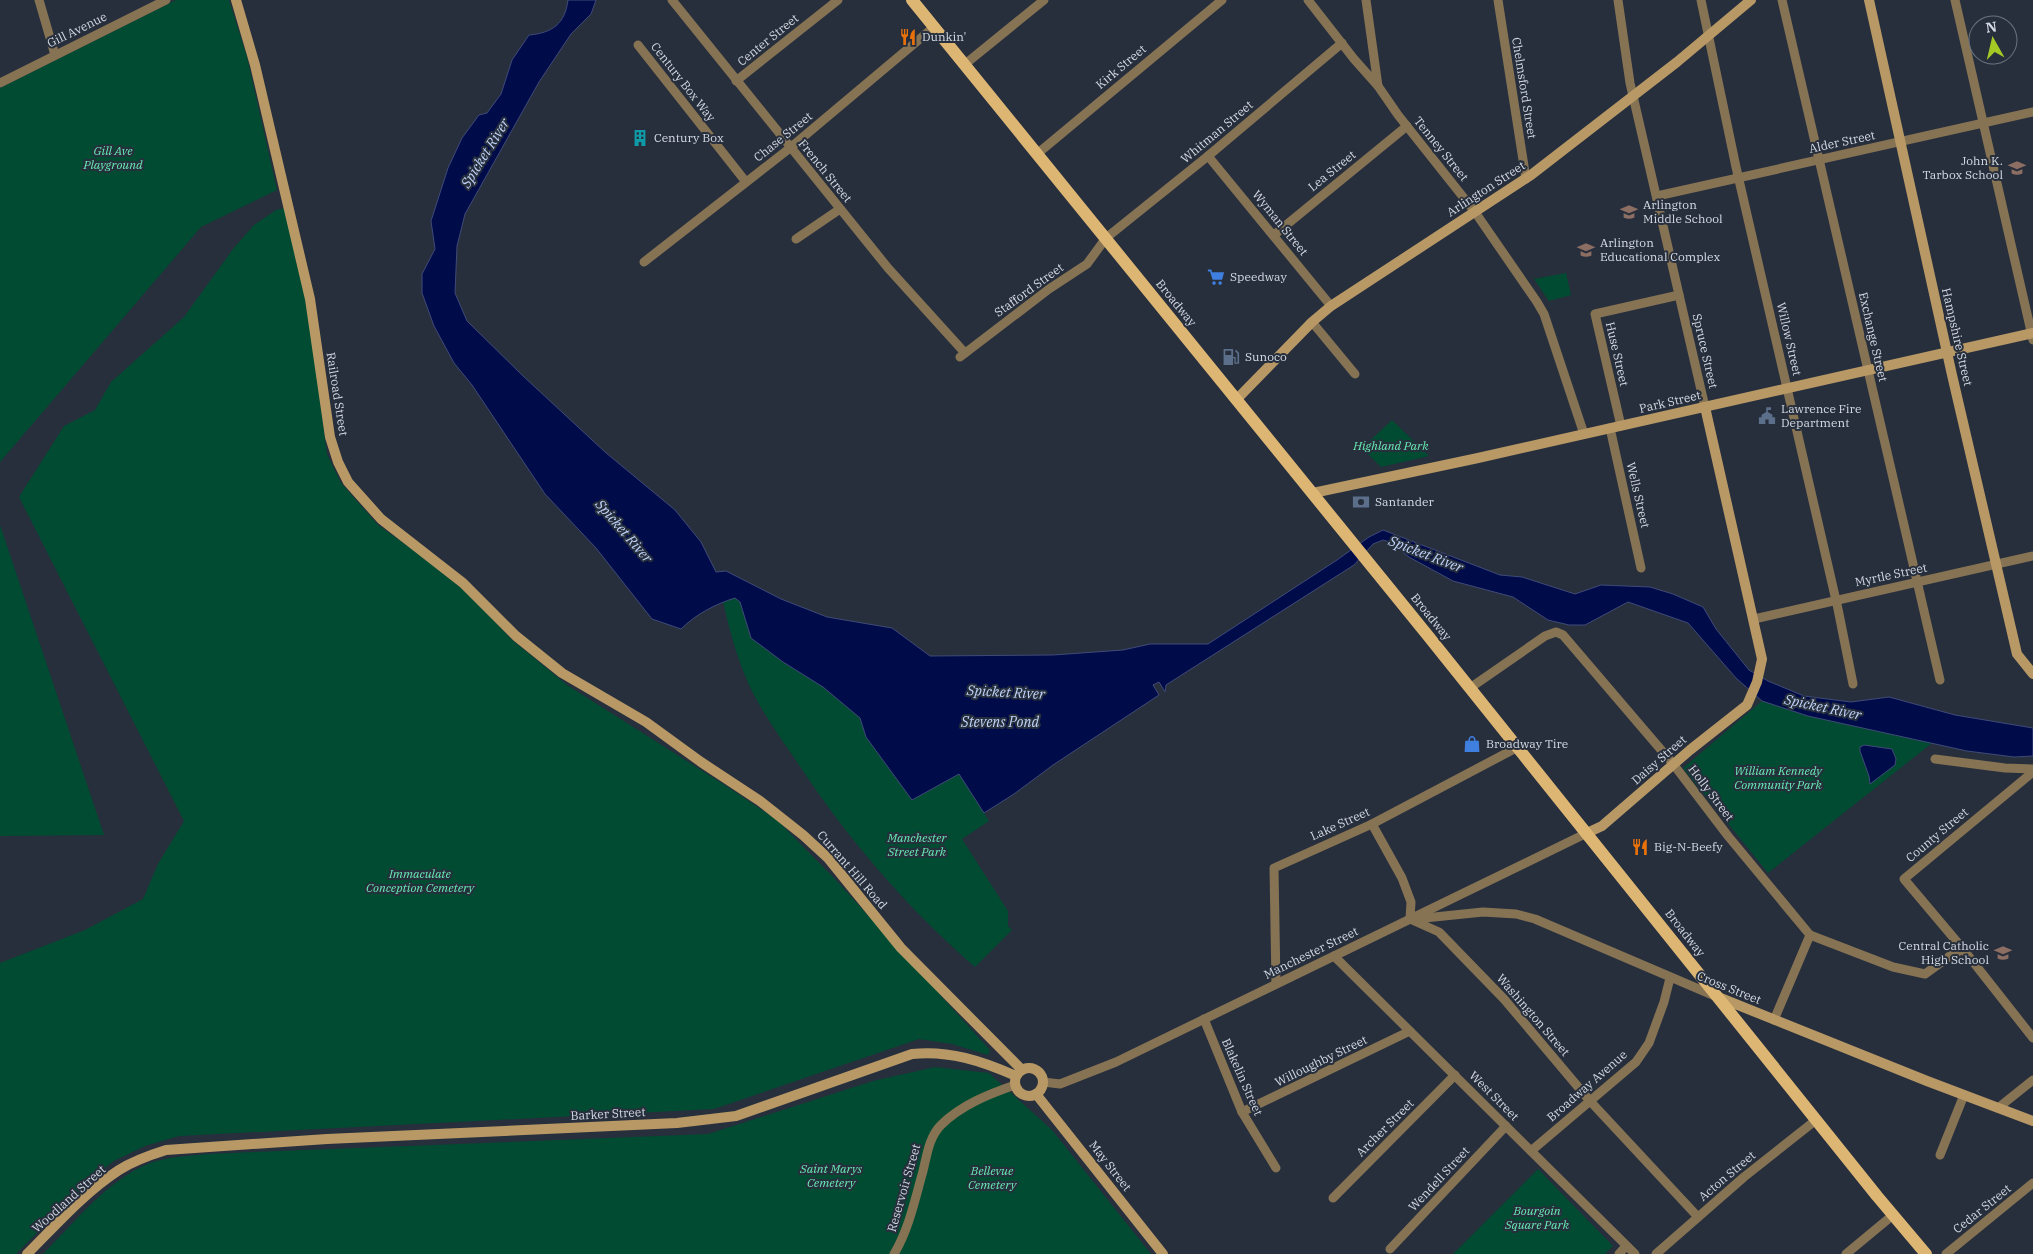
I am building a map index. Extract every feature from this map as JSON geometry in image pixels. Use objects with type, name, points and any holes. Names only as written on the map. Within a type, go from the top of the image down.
[{"type":"main road","name":"Railroad Street","points":[[236,0],[255,65],[310,299],[330,437],[338,462],[348,482],[381,519],[463,583],[516,636],[562,673],[612,702]]},
{"type":"main road","name":"Broadway","points":[[912,0],[1237,399],[1816,1120],[1926,1254]]},
{"type":"main road","name":"Arlington Street","points":[[1237,399],[1312,322],[1331,306],[1526,179],[1678,62],[1750,0]]},
{"type":"main road","name":"Hampshire Street","points":[[1869,0],[2017,654],[2033,674]]},
{"type":"main road","name":"Park Street","points":[[1313,493],[2032,336]]},
{"type":"main road","name":"Spruce Street","points":[[1705,407],[1762,659],[1757,682],[1747,705]]},
{"type":"main road","name":"Currant Hill Road","points":[[612,702],[646,722],[804,834],[834,865],[901,948],[1018,1077]]},
{"type":"main road","name":"Daisy Street","points":[[1587,833],[1602,826],[1696,744],[1747,705]]},
{"type":"main road","name":"Cross Street","points":[[1718,997],[2033,1121]]},
{"type":"main road","name":"Barker Street","points":[[186,1147],[714,1119],[736,1116],[912,1054],[932,1052],[953,1055],[989,1065],[1018,1077]]},
{"type":"main road","points":[[1026,1068],[1040,1073],[1043,1082],[1042,1087],[1036,1094],[1023,1095],[1016,1089],[1018,1077],[1026,1068]]},
{"type":"main road","name":"May Street","points":[[1036,1094],[1163,1254]]},
{"type":"main road","name":"Woodland Street","points":[[27,1254],[96,1187],[120,1169],[159,1152],[186,1147]]},
{"type":"street","points":[[39,0],[55,55]]},
{"type":"street","name":"Gill Avenue","points":[[0,82],[166,0]]},
{"type":"street","name":"Center Street","points":[[736,81],[838,0]]},
{"type":"street","points":[[964,65],[1044,0]]},
{"type":"street","name":"Kirk Street","points":[[1037,154],[1222,0]]},
{"type":"street","name":"Tenney Street","points":[[1308,0],[1378,86],[1475,212],[1544,314],[1584,434]]},
{"type":"street","points":[[1366,0],[1378,86]]},
{"type":"street","name":"Chelmsford Street","points":[[1498,0],[1526,179]]},
{"type":"street","name":"Spruce Street","points":[[1618,0],[1633,96],[1705,407]]},
{"type":"street","name":"Willow Street","points":[[1701,0],[1738,177],[1788,388],[1853,684]]},
{"type":"street","name":"Exchange Street","points":[[1782,0],[1940,680]]},
{"type":"street","points":[[1955,0],[2032,336]]},
{"type":"street","name":"French Street","points":[[673,1],[888,268],[963,355]]},
{"type":"street","name":"Chase Street","points":[[644,262],[790,148],[934,27]]},
{"type":"street","name":"Whitman Street","points":[[1106,238],[1208,156],[1342,43]]},
{"type":"street","name":"Century Box Way","points":[[638,45],[746,182]]},
{"type":"street","name":"Alder Street","points":[[1657,196],[2033,112]]},
{"type":"street","name":"Lea Street","points":[[1274,235],[1407,126]]},
{"type":"street","name":"Wyman Street","points":[[1208,156],[1331,306]]},
{"type":"street","points":[[796,239],[840,209]]},
{"type":"street","name":"Stafford Street","points":[[963,355],[1049,288],[1087,264],[1106,238]]},
{"type":"street","name":"Huse Street","points":[[1621,426],[1595,314],[1679,295]]},
{"type":"street","points":[[1312,322],[1355,374]]},
{"type":"street","name":"Wells Street","points":[[1610,428],[1641,568]]},
{"type":"street","name":"Myrtle Street","points":[[1754,619],[2033,556]]},
{"type":"street","name":"Holly Street","points":[[1470,688],[1545,636],[1556,632],[1563,635],[1674,764],[1728,836],[1810,935]]},
{"type":"street","name":"Lake Street","points":[[1276,984],[1274,868],[1372,824],[1518,747]]},
{"type":"street","points":[[1935,759],[2033,770]]},
{"type":"street","name":"County Street","points":[[1963,949],[1904,879],[2033,770]]},
{"type":"street","points":[[1372,824],[1402,878],[1411,902],[1410,919]]},
{"type":"street","name":"Manchester Street","points":[[1043,1082],[1060,1084],[1116,1062],[1587,833]]},
{"type":"street","name":"Cross Street","points":[[1410,919],[1484,912],[1516,914],[1535,919],[1718,997]]},
{"type":"street","name":"Washington Street","points":[[1410,919],[1439,932],[1504,999],[1590,1101],[1698,1217]]},
{"type":"street","points":[[1774,1020],[1810,935],[1893,967],[1925,974],[1963,949],[2033,1038]]},
{"type":"street","name":"West Street","points":[[1334,956],[1635,1254]]},
{"type":"street","name":"Broadway Avenue","points":[[1531,1151],[1636,1062],[1649,1043],[1664,1002],[1670,978]]},
{"type":"street","name":"Blakelin Street","points":[[1204,1019],[1242,1112],[1276,1168]]},
{"type":"street","name":"Willoughby Street","points":[[1242,1112],[1410,1031]]},
{"type":"street","name":"Archer Street","points":[[1333,1198],[1455,1075]]},
{"type":"street","name":"Reservoir Street","points":[[894,1254],[901,1242],[908,1221],[930,1143],[940,1126],[961,1109],[1018,1077]]},
{"type":"street","points":[[1998,1108],[2033,1080]]},
{"type":"street","points":[[1940,1154],[1964,1095]]},
{"type":"street","name":"Acton Street","points":[[1656,1254],[1816,1120]]},
{"type":"street","name":"Wendell Street","points":[[1390,1249],[1506,1126]]},
{"type":"street","name":"Cedar Street","points":[[1946,1254],[2033,1183]]},
{"type":"street","points":[[1848,1253],[1893,1215]]},
{"type":"street","points":[[1619,1254],[1626,1246]]},
{"type":"green space","name":"Gill Ave Playground","points":[[176,0],[229,0],[247,57],[277,190],[201,227],[0,462],[0,88]]},
{"type":"green space","name":"Immaculate Conception Cemetery","points":[[285,208],[307,305],[327,454],[341,483],[378,525],[471,596],[511,639],[567,685],[777,820],[834,878],[990,1050],[988,1055],[952,1044],[919,1039],[714,1109],[179,1136],[145,1146],[114,1161],[91,1178],[16,1254],[0,1254],[0,963],[85,930],[143,899],[158,864],[184,821],[19,497],[64,426],[95,410],[111,382],[184,317],[233,249],[254,225],[276,210]]},
{"type":"green space","points":[[1566,273],[1571,295],[1549,301],[1534,279]]},
{"type":"green space","name":"Highland Park","points":[[1392,420],[1429,456],[1381,467],[1362,448]]},
{"type":"green space","points":[[0,525],[104,835],[0,836]]},
{"type":"green space","name":"Manchester Street Park","points":[[735,598],[740,602],[751,638],[783,662],[823,687],[860,718],[866,737],[912,800],[959,773],[989,821],[962,839],[1008,911],[1008,926],[1012,930],[975,967],[925,920],[879,871],[836,818],[769,721],[749,684],[739,661],[732,637],[723,601]]},
{"type":"green space","name":"William Kennedy Community Park","points":[[1762,701],[1808,716],[1932,743],[1768,873],[1683,768]]},
{"type":"green space","name":"Saint Marys Cemetery","points":[[935,1067],[989,1073],[1052,1130],[1151,1254],[43,1254],[92,1203],[120,1180],[134,1170],[164,1159],[207,1154],[708,1134],[873,1081]]},
{"type":"green space","name":"Bourgoin Square Park","points":[[1538,1169],[1613,1246],[1605,1254],[1453,1254]]},
{"type":"water","points":[[568,0],[596,0],[591,14],[571,34],[539,82],[465,214],[457,246],[455,293],[467,321],[605,452],[675,510],[701,542],[716,572],[726,571],[781,599],[827,617],[892,628],[930,656],[1053,655],[1123,650],[1150,644],[1208,644],[1369,537],[1383,530],[1500,575],[1522,577],[1575,594],[1601,585],[1650,587],[1673,594],[1703,607],[1716,629],[1749,670],[1768,681],[1804,696],[1851,702],[1889,697],[1955,715],[2033,728],[2033,756],[2014,757],[1967,751],[1808,716],[1762,701],[1736,678],[1688,623],[1628,602],[1585,625],[1569,625],[1548,620],[1513,597],[1453,581],[1409,557],[1390,542],[1383,540],[1373,544],[1354,565],[1166,685],[1165,692],[1159,682],[1153,685],[1159,695],[984,813],[959,774],[912,800],[866,737],[860,718],[823,687],[783,662],[751,638],[740,602],[735,598],[706,610],[681,629],[652,619],[596,548],[545,494],[472,385],[454,363],[434,326],[422,293],[422,274],[435,249],[431,221],[448,168],[462,138],[479,115],[487,113],[501,94],[512,60],[529,35],[544,32],[556,26],[564,15]]},
{"type":"water","points":[[1864,745],[1892,749],[1896,759],[1895,765],[1870,784],[1860,751],[1860,747]]},
{"type":"place","name":"Dunkin'","points":[[908,37]]},
{"type":"place","name":"Century Box","points":[[640,138]]},
{"type":"place","name":"John K. Tarbox School","points":[[2017,168]]},
{"type":"place","name":"Arlington Middle School","points":[[1629,212]]},
{"type":"place","name":"Arlington Educational Complex","points":[[1586,250]]},
{"type":"place","name":"Speedway","points":[[1216,277]]},
{"type":"place","name":"Sunoco","points":[[1231,357]]},
{"type":"place","name":"Lawrence Fire Department","points":[[1767,416]]},
{"type":"place","name":"Santander","points":[[1361,502]]},
{"type":"place","name":"Broadway Tire","points":[[1472,744]]},
{"type":"place","name":"Big-N-Beefy","points":[[1640,847]]},
{"type":"place","name":"Central Catholic High School","points":[[2003,953]]},
{"type":"water label","name":"Spicket River","points":[[485,153]]},
{"type":"water label","name":"Spicket River","points":[[624,531]]},
{"type":"water label","name":"Spicket River","points":[[1426,554]]},
{"type":"water label","name":"Spicket River","points":[[1006,692]]},
{"type":"water label","name":"Spicket River","points":[[1823,707]]},
{"type":"water label","name":"Stevens Pond","points":[[1000,722]]},
{"type":"park label","name":"Bellevue Cemetery","points":[[992,1178]]}]
